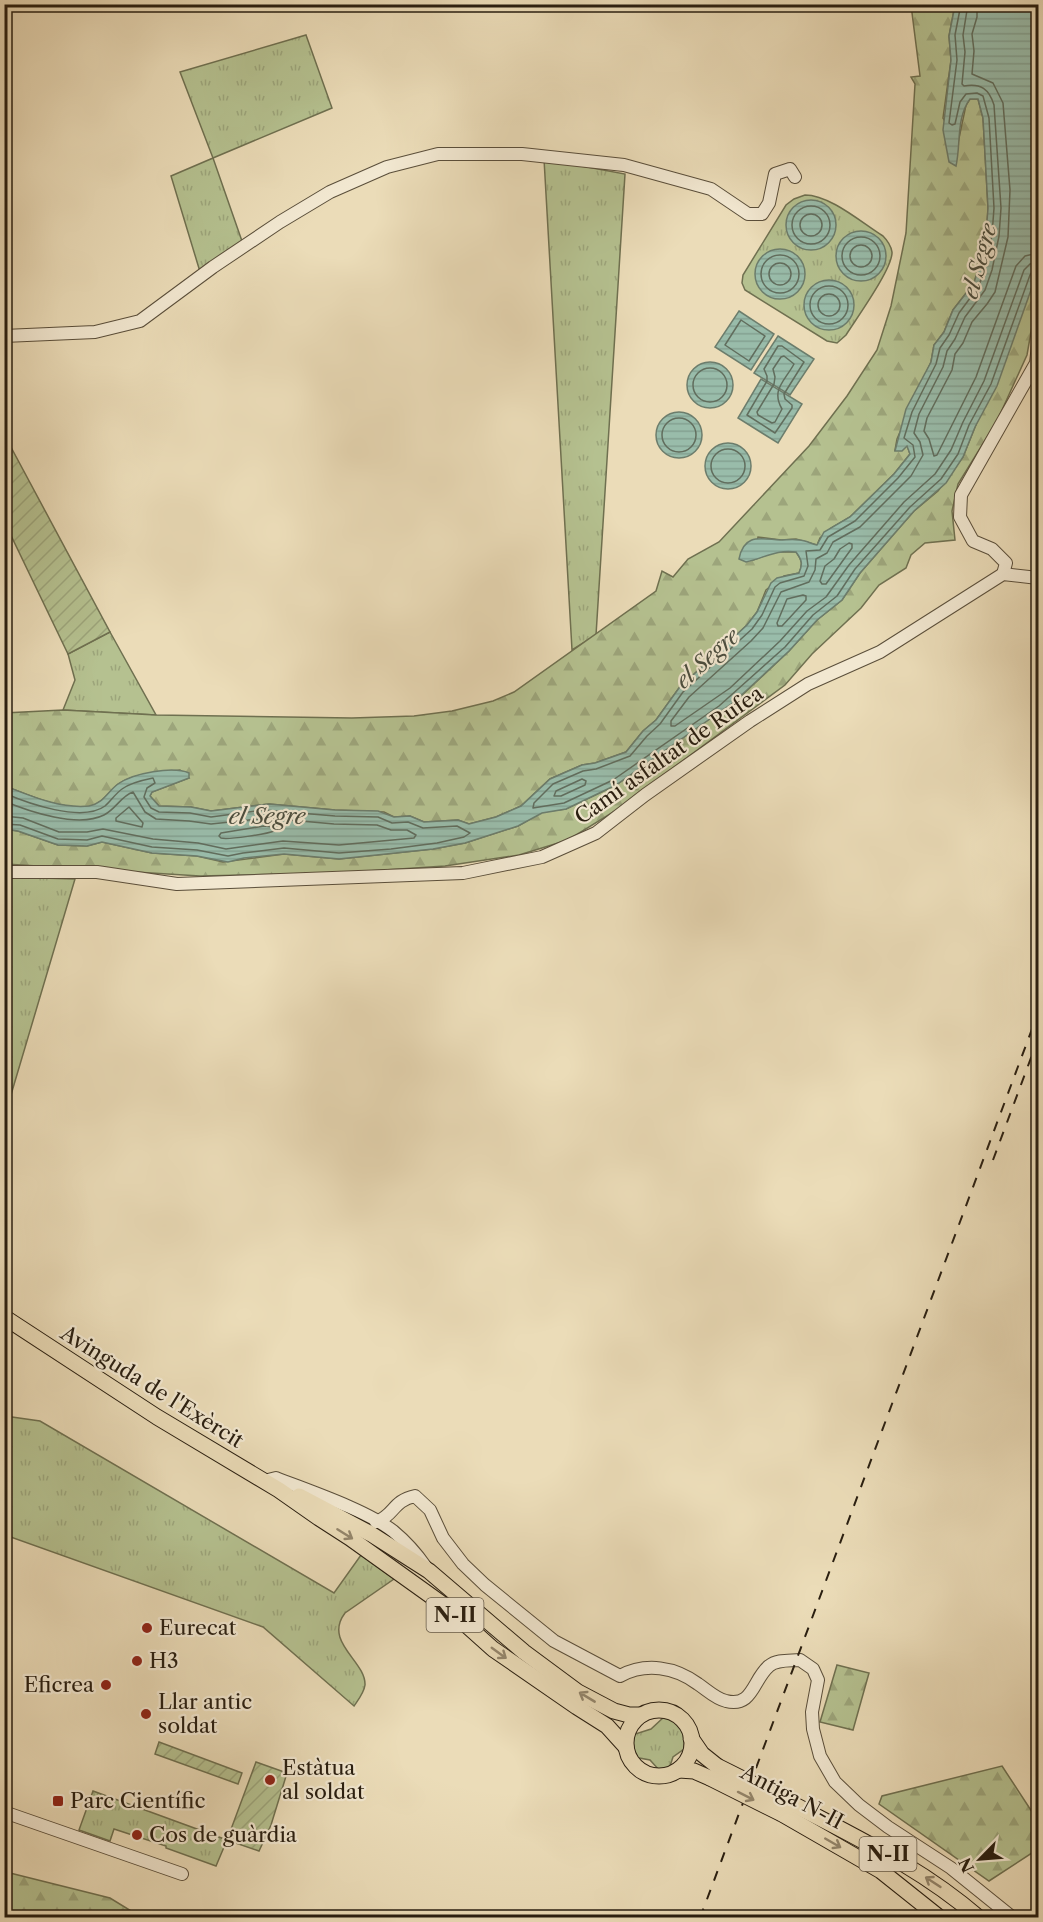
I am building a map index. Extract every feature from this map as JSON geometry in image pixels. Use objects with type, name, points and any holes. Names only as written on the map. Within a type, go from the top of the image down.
[{"type":"main road","name":"Avinguda de l'Exèrcit","points":[[4,1317],[157,1417],[279,1490],[418,1585],[493,1649],[610,1729],[626,1747]]},
{"type":"main road","name":"Avinguda de l'Exèrcit","points":[[279,1490],[313,1502],[371,1534],[429,1571],[524,1652],[578,1692],[614,1711],[641,1715]]},
{"type":"main road","name":"N-II","points":[[641,1715],[655,1710],[679,1716],[714,1772]]},
{"type":"main road","points":[[626,1747],[629,1729],[641,1715]]},
{"type":"main road","points":[[679,1770],[690,1753],[692,1738]]},
{"type":"main road","name":"N-II","points":[[626,1747],[631,1761],[646,1774],[665,1776],[679,1770],[714,1772],[785,1808],[895,1857],[955,1897],[979,1917]]},
{"type":"main road","name":"Antiga N-II","points":[[785,1808],[881,1870],[940,1917]]},
{"type":"street","points":[[4,336],[95,333],[140,321],[213,267],[330,192],[387,167],[438,154],[522,154],[624,165],[711,189],[748,214],[762,214],[769,203],[775,174],[790,169],[795,177]]},
{"type":"street","points":[[1038,345],[1036,363],[961,495],[960,517],[973,541],[992,549],[1006,563],[1003,574],[1038,578]]},
{"type":"street","name":"Camí asfaltat de Rufea","points":[[4,872],[97,872],[177,884],[463,873],[542,857],[596,833],[645,795],[750,721],[808,684],[880,652],[1003,574]]},
{"type":"street","points":[[264,1481],[276,1478],[376,1522],[394,1532],[415,1552],[429,1571]]},
{"type":"street","points":[[394,1532],[391,1522],[398,1502],[415,1496],[430,1510],[443,1538],[463,1564],[485,1585],[554,1641],[620,1676],[630,1671],[660,1668],[679,1673],[713,1695],[727,1701],[741,1701],[753,1692],[759,1677],[768,1666],[776,1662],[800,1660],[813,1669],[818,1680],[812,1712],[813,1729],[820,1756],[835,1782],[859,1805],[888,1827],[951,1868],[1013,1917]]},
{"type":"street","points":[[376,1522],[394,1509]]},
{"type":"street","points":[[4,1812],[182,1874]]},
{"type":"green space","points":[[911,5],[955,5],[949,36],[951,60],[943,118],[958,143],[966,105],[970,99],[978,99],[983,118],[988,208],[981,259],[974,283],[953,310],[944,332],[934,345],[931,362],[897,439],[895,450],[907,445],[910,454],[894,474],[850,517],[831,528],[820,538],[817,545],[796,539],[758,537],[753,560],[775,552],[796,552],[801,562],[799,573],[784,576],[766,590],[757,612],[747,625],[679,688],[656,720],[643,731],[626,752],[582,765],[550,779],[521,806],[496,817],[469,824],[458,820],[424,822],[410,816],[394,817],[384,812],[269,804],[211,811],[191,807],[159,806],[150,796],[152,792],[189,778],[180,770],[127,779],[116,786],[100,802],[91,806],[58,805],[5,786],[4,713],[63,710],[156,715],[352,718],[414,716],[452,711],[493,701],[514,692],[656,591],[662,571],[673,577],[688,559],[719,542],[809,446],[847,396],[877,350],[891,306],[906,233],[915,84],[911,77],[920,76]]},
{"type":"green space","points":[[306,35],[332,108],[213,158],[180,72]]},
{"type":"green space","points":[[213,158],[243,244],[201,275],[171,176]]},
{"type":"green space","points":[[544,159],[625,174],[596,635],[572,650]]},
{"type":"green space","points":[[805,195],[815,196],[846,211],[883,236],[892,250],[891,260],[881,281],[846,335],[837,343],[827,341],[745,290],[742,283],[743,275],[786,205]]},
{"type":"green space","points":[[1038,251],[1038,292],[1027,355],[997,421],[958,484],[952,511],[955,540],[925,543],[911,555],[906,568],[879,585],[861,608],[812,654],[785,685],[615,811],[568,840],[519,855],[445,866],[338,873],[200,876],[5,864],[4,829],[18,831],[58,845],[87,846],[102,842],[152,853],[197,856],[223,862],[284,854],[339,859],[433,849],[465,843],[518,826],[542,812],[566,809],[616,785],[739,698],[789,651],[817,620],[842,600],[860,573],[914,511],[938,491],[963,457],[1037,273]]},
{"type":"green space","points":[[5,436],[110,632],[68,654],[5,523]]},
{"type":"green space","points":[[110,632],[156,715],[63,710],[75,680],[68,654]]},
{"type":"green space","points":[[5,877],[75,879],[5,1115]]},
{"type":"green space","points":[[5,1416],[40,1421],[334,1593],[361,1555],[394,1579],[345,1613],[340,1623],[339,1633],[342,1642],[364,1676],[364,1688],[354,1706],[263,1627],[5,1535]]},
{"type":"green space","points":[[837,1665],[869,1673],[853,1730],[820,1722]]},
{"type":"green space","points":[[665,1716],[676,1721],[682,1728],[684,1749],[673,1757],[669,1769],[660,1771],[650,1760],[634,1757],[630,1741],[632,1735],[651,1729]]},
{"type":"green space","points":[[159,1742],[242,1773],[238,1784],[155,1754]]},
{"type":"green space","points":[[256,1762],[287,1773],[271,1825],[259,1851],[227,1840]]},
{"type":"green space","points":[[1002,1766],[1038,1821],[1038,1849],[989,1881],[879,1804],[882,1796]]},
{"type":"green space","points":[[93,1791],[227,1840],[216,1866],[114,1829],[110,1841],[79,1830]]},
{"type":"green space","points":[[4,1873],[110,1898],[141,1917],[5,1917]]},
{"type":"water","name":"el Segre","points":[[955,5],[1030,5],[1038,33],[1037,273],[997,386],[975,427],[963,457],[946,483],[914,511],[860,573],[842,600],[817,620],[789,651],[734,702],[616,785],[566,809],[542,813],[518,826],[465,843],[433,849],[339,859],[284,854],[228,862],[197,856],[152,853],[102,842],[87,846],[58,845],[18,831],[5,829],[5,786],[57,804],[89,806],[98,803],[114,787],[125,780],[153,772],[173,770],[189,773],[189,778],[152,792],[150,796],[159,806],[191,807],[211,811],[269,804],[378,811],[394,817],[410,816],[424,822],[458,820],[469,824],[496,817],[521,806],[550,779],[582,765],[626,752],[643,731],[656,720],[679,688],[747,625],[757,612],[771,583],[777,578],[799,573],[801,562],[796,552],[777,553],[746,562],[739,559],[745,545],[754,539],[760,539],[802,540],[817,545],[824,532],[850,517],[894,474],[910,454],[907,446],[902,451],[895,451],[906,409],[931,362],[934,345],[944,332],[953,310],[974,283],[986,234],[988,208],[983,118],[978,99],[970,99],[963,114],[956,166],[949,162],[943,130],[951,60],[949,36]]},
{"type":"water","points":[[811,200],[829,207],[836,225],[829,243],[811,250],[793,243],[786,225],[793,207]]},
{"type":"water","points":[[861,231],[879,238],[886,256],[879,274],[861,281],[843,274],[836,256],[843,238]]},
{"type":"water","points":[[780,249],[798,256],[805,274],[798,292],[780,299],[762,292],[755,274],[762,256]]},
{"type":"water","points":[[829,280],[847,287],[854,305],[847,323],[829,330],[811,323],[804,305],[811,287]]},
{"type":"water","points":[[739,311],[774,334],[751,370],[715,347]]},
{"type":"water","points":[[778,336],[814,359],[790,395],[754,373]]},
{"type":"water","points":[[710,362],[726,369],[733,385],[726,401],[710,408],[694,401],[687,385],[694,369]]},
{"type":"water","points":[[761,379],[802,404],[778,443],[738,418]]},
{"type":"water","points":[[679,412],[695,419],[702,435],[695,451],[679,458],[663,451],[656,435],[663,419]]},
{"type":"water","points":[[728,443],[744,450],[751,466],[744,482],[728,489],[712,482],[705,466],[712,450]]},
{"type":"railway","points":[[700,1918],[1038,1013]]},
{"type":"railway","points":[[993,1160],[1038,1039]]},
{"type":"place","name":"Eurecat","points":[[147,1628]]},
{"type":"place","name":"H3","points":[[137,1661]]},
{"type":"place","name":"Eficrea","points":[[106,1685]]},
{"type":"place","name":"Llar antic soldat","points":[[146,1714]]},
{"type":"place","name":"Estàtua al soldat","points":[[270,1780]]},
{"type":"place","name":"Parc Científic","points":[[58,1801]]},
{"type":"place","name":"Cos de guàrdia","points":[[137,1835]]}]
